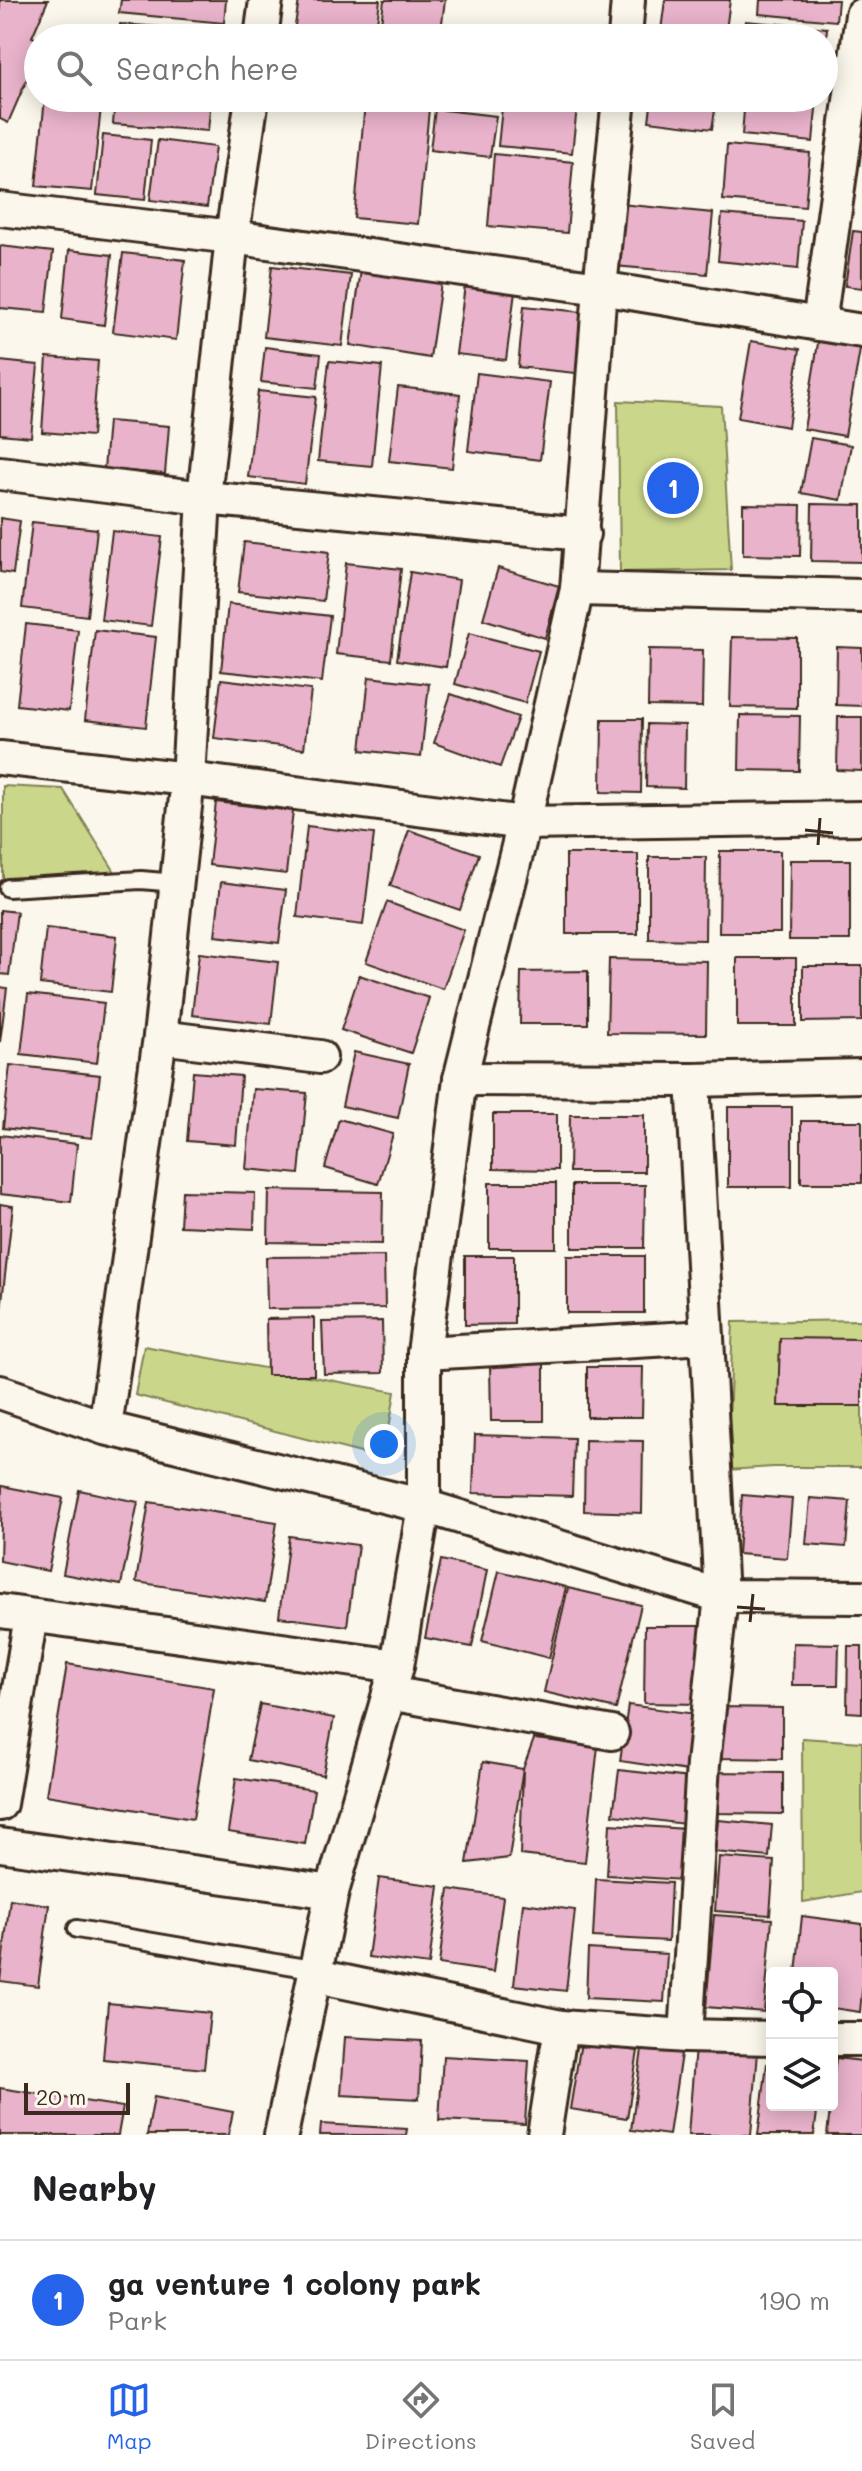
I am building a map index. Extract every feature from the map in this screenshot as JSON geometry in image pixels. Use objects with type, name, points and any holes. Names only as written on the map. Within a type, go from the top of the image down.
[{"type":"street","points":[[263,24],[266,0]]},
{"type":"street","points":[[626,24],[628,0]]},
{"type":"street","points":[[819,324],[862,15]]},
{"type":"street","points":[[105,1428],[160,1037],[188,779],[204,498],[232,237],[250,112]]},
{"type":"street","points":[[281,2135],[332,1892],[393,1679],[424,1506],[424,1353],[460,1079],[524,823],[577,589],[600,288],[618,112]]},
{"type":"street","points":[[0,209],[232,237],[600,288],[862,331]]},
{"type":"street","points":[[0,473],[204,498],[583,534]]},
{"type":"street","points":[[577,589],[862,596]]},
{"type":"street","points":[[0,758],[524,823],[862,818]]},
{"type":"street","points":[[160,1037],[320,1057]]},
{"type":"street","points":[[460,1079],[693,1080],[862,1076]]},
{"type":"street","points":[[686,2036],[703,1764],[721,1596],[693,1080]]},
{"type":"street","points":[[424,1353],[707,1337]]},
{"type":"street","points":[[0,1392],[105,1428],[424,1506],[721,1596],[862,1597]]},
{"type":"street","points":[[0,1804],[16,1613],[393,1679],[612,1733]]},
{"type":"street","points":[[0,1845],[332,1892]]},
{"type":"street","points":[[317,1973],[561,2027],[766,2038]]},
{"type":"street","points":[[544,2135],[561,2027]]},
{"type":"street","points":[[838,2039],[862,2039]]},
{"type":"lane","points":[[8,888],[141,880],[176,883]]},
{"type":"lane","points":[[77,1929],[317,1973]]},
{"type":"green space","points":[[618,401],[721,406],[731,570],[620,572]]},
{"type":"green space","points":[[3,786],[63,789],[117,875],[3,880]]},
{"type":"green space","points":[[862,1320],[862,1467],[727,1470],[733,1322]]},
{"type":"green space","points":[[144,1346],[395,1392],[384,1459],[135,1395]]},
{"type":"green space","points":[[802,1738],[862,1742],[862,1892],[803,1902]]},
{"type":"building","points":[[0,0],[48,0],[38,24],[24,24],[24,86],[8,123],[0,119]]},
{"type":"building","points":[[121,0],[226,0],[224,23],[119,13]]},
{"type":"building","points":[[299,0],[380,0],[377,24],[295,24]]},
{"type":"building","points":[[384,0],[445,0],[442,24],[381,24]]},
{"type":"building","points":[[665,0],[730,0],[727,24],[662,24]]},
{"type":"building","points":[[760,0],[838,0],[836,21],[759,14]]},
{"type":"building","points":[[745,21],[780,24],[745,24]]},
{"type":"building","points":[[44,112],[100,112],[92,191],[36,186]]},
{"type":"building","points":[[114,112],[210,112],[208,131],[113,124]]},
{"type":"building","points":[[364,112],[429,112],[418,224],[354,218]]},
{"type":"building","points":[[435,112],[496,116],[490,157],[430,150]]},
{"type":"building","points":[[502,112],[576,112],[572,153],[498,146]]},
{"type":"building","points":[[650,112],[715,112],[712,129],[649,121]]},
{"type":"building","points":[[744,112],[816,112],[813,142],[742,135]]},
{"type":"building","points":[[103,135],[151,140],[145,200],[97,195]]},
{"type":"building","points":[[158,140],[215,147],[207,207],[150,200]]},
{"type":"building","points":[[727,145],[810,153],[805,207],[723,200]]},
{"type":"building","points":[[494,154],[573,162],[567,233],[488,226]]},
{"type":"building","points":[[620,204],[713,213],[707,274],[614,266]]},
{"type":"building","points":[[722,214],[802,221],[798,269],[718,261]]},
{"type":"building","points":[[853,231],[862,232],[862,288],[845,286]]},
{"type":"building","points":[[0,246],[53,252],[46,312],[0,308]]},
{"type":"building","points":[[69,250],[112,255],[104,325],[62,319]]},
{"type":"building","points":[[123,253],[185,260],[176,340],[113,332]]},
{"type":"building","points":[[272,266],[351,275],[342,346],[264,337]]},
{"type":"building","points":[[361,270],[441,283],[430,358],[350,345]]},
{"type":"building","points":[[465,285],[515,292],[506,360],[456,354]]},
{"type":"building","points":[[524,306],[591,313],[585,374],[518,367]]},
{"type":"building","points":[[819,337],[861,344],[845,436],[804,429]]},
{"type":"building","points":[[751,341],[800,349],[788,427],[738,418]]},
{"type":"building","points":[[265,347],[321,354],[317,388],[261,382]]},
{"type":"building","points":[[47,357],[98,361],[92,436],[42,432]]},
{"type":"building","points":[[0,361],[38,365],[31,437],[0,434]]},
{"type":"building","points":[[329,361],[382,366],[372,466],[318,461]]},
{"type":"building","points":[[477,373],[550,382],[540,460],[468,451]]},
{"type":"building","points":[[398,387],[460,394],[452,468],[389,461]]},
{"type":"building","points":[[258,391],[316,397],[305,484],[248,477]]},
{"type":"building","points":[[108,421],[169,426],[165,474],[104,469]]},
{"type":"building","points":[[811,438],[851,445],[841,500],[801,493]]},
{"type":"building","points":[[743,504],[801,505],[800,556],[743,555]]},
{"type":"building","points":[[812,504],[862,505],[862,562],[811,561]]},
{"type":"building","points":[[0,518],[20,521],[13,574],[0,572]]},
{"type":"building","points":[[32,522],[97,529],[87,616],[22,608]]},
{"type":"building","points":[[112,531],[162,537],[151,626],[101,620]]},
{"type":"building","points":[[244,542],[329,552],[323,601],[238,592]]},
{"type":"building","points":[[346,563],[401,569],[391,660],[336,654]]},
{"type":"building","points":[[498,568],[559,586],[545,638],[483,619]]},
{"type":"building","points":[[410,572],[459,580],[446,667],[397,660]]},
{"type":"building","points":[[228,604],[330,616],[322,682],[221,671]]},
{"type":"building","points":[[26,624],[78,630],[69,711],[17,705]]},
{"type":"building","points":[[95,630],[156,637],[146,727],[85,720]]},
{"type":"building","points":[[469,633],[539,651],[525,703],[455,684]]},
{"type":"building","points":[[732,637],[797,638],[797,708],[730,707]]},
{"type":"building","points":[[837,647],[862,648],[862,706],[836,705]]},
{"type":"building","points":[[649,649],[703,650],[702,707],[648,706]]},
{"type":"building","points":[[369,677],[429,684],[421,757],[361,750]]},
{"type":"building","points":[[221,679],[311,690],[304,749],[214,738]]},
{"type":"building","points":[[451,694],[518,717],[500,767],[434,743]]},
{"type":"building","points":[[740,715],[800,716],[799,771],[739,770]]},
{"type":"building","points":[[838,717],[862,717],[862,771],[837,770]]},
{"type":"building","points":[[602,719],[642,719],[641,793],[601,792]]},
{"type":"building","points":[[647,724],[685,725],[684,788],[646,787]]},
{"type":"building","points":[[216,802],[293,811],[286,874],[209,865]]},
{"type":"building","points":[[307,826],[374,834],[363,925],[297,917]]},
{"type":"building","points":[[409,830],[479,854],[460,910],[390,886]]},
{"type":"building","points":[[720,851],[780,851],[780,933],[719,933]]},
{"type":"building","points":[[566,854],[638,854],[638,934],[566,934]]},
{"type":"building","points":[[649,857],[706,857],[705,940],[649,939]]},
{"type":"building","points":[[790,860],[850,860],[850,940],[789,940]]},
{"type":"building","points":[[221,882],[286,890],[279,943],[215,936]]},
{"type":"building","points":[[387,902],[464,930],[443,989],[366,962]]},
{"type":"building","points":[[0,910],[17,912],[9,975],[0,974]]},
{"type":"building","points":[[46,928],[117,936],[111,992],[40,984]]},
{"type":"building","points":[[199,953],[278,962],[271,1024],[192,1015]]},
{"type":"building","points":[[737,958],[796,958],[796,1026],[737,1026]]},
{"type":"building","points":[[609,959],[707,961],[706,1034],[607,1033]]},
{"type":"building","points":[[803,966],[862,966],[862,1021],[803,1022]]},
{"type":"building","points":[[588,971],[588,1024],[520,1024],[521,972]]},
{"type":"building","points":[[359,975],[429,998],[411,1053],[341,1030]]},
{"type":"building","points":[[0,987],[7,988],[0,1042]]},
{"type":"building","points":[[28,994],[104,1003],[97,1063],[21,1054]]},
{"type":"building","points":[[354,1052],[409,1064],[398,1118],[342,1106]]},
{"type":"building","points":[[10,1065],[100,1075],[92,1138],[3,1128]]},
{"type":"building","points":[[193,1072],[241,1076],[236,1145],[187,1141]]},
{"type":"building","points":[[253,1089],[307,1093],[299,1174],[246,1169]]},
{"type":"building","points":[[728,1107],[792,1107],[792,1187],[728,1187]]},
{"type":"building","points":[[493,1114],[557,1114],[557,1170],[493,1169]]},
{"type":"building","points":[[570,1115],[644,1115],[644,1172],[569,1172]]},
{"type":"building","points":[[339,1119],[393,1134],[378,1184],[325,1168]]},
{"type":"building","points":[[801,1121],[862,1121],[862,1183],[801,1183]]},
{"type":"building","points":[[0,1135],[77,1144],[71,1202],[0,1194]]},
{"type":"building","points":[[489,1183],[556,1183],[556,1248],[489,1248]]},
{"type":"building","points":[[572,1185],[645,1185],[644,1248],[572,1248]]},
{"type":"building","points":[[269,1190],[383,1192],[382,1244],[268,1242]]},
{"type":"building","points":[[182,1191],[255,1193],[254,1229],[180,1226]]},
{"type":"building","points":[[0,1204],[13,1206],[1,1310],[0,1310]]},
{"type":"building","points":[[384,1256],[385,1308],[267,1309],[266,1257]]},
{"type":"building","points":[[465,1256],[514,1256],[514,1324],[465,1325]]},
{"type":"building","points":[[567,1256],[644,1256],[644,1313],[567,1313]]},
{"type":"building","points":[[314,1318],[314,1375],[267,1375],[266,1319]]},
{"type":"building","points":[[382,1321],[383,1373],[324,1374],[322,1322]]},
{"type":"building","points":[[780,1338],[862,1339],[862,1406],[778,1406]]},
{"type":"building","points":[[490,1364],[544,1364],[544,1421],[491,1421]]},
{"type":"building","points":[[587,1367],[643,1367],[642,1417],[587,1417]]},
{"type":"building","points":[[475,1435],[574,1438],[572,1496],[473,1493]]},
{"type":"building","points":[[585,1440],[643,1441],[642,1513],[584,1511]]},
{"type":"building","points":[[2,1486],[63,1498],[48,1571],[0,1561]]},
{"type":"building","points":[[79,1490],[138,1502],[121,1585],[63,1574]]},
{"type":"building","points":[[742,1495],[792,1499],[787,1558],[738,1554]]},
{"type":"building","points":[[810,1498],[850,1501],[846,1547],[806,1544]]},
{"type":"building","points":[[149,1502],[277,1522],[265,1602],[136,1582]]},
{"type":"building","points":[[289,1536],[358,1545],[347,1626],[279,1617]]},
{"type":"building","points":[[441,1560],[487,1570],[472,1647],[425,1638]]},
{"type":"building","points":[[499,1571],[566,1587],[549,1658],[482,1641]]},
{"type":"building","points":[[568,1588],[641,1605],[616,1709],[544,1692]]},
{"type":"building","points":[[645,1626],[700,1626],[699,1704],[644,1703]]},
{"type":"building","points":[[793,1643],[839,1644],[838,1685],[792,1685]]},
{"type":"building","points":[[848,1646],[862,1646],[862,1713],[847,1712]]},
{"type":"building","points":[[67,1664],[214,1688],[193,1819],[46,1795]]},
{"type":"building","points":[[260,1704],[334,1718],[323,1775],[248,1760]]},
{"type":"building","points":[[628,1705],[696,1714],[688,1771],[620,1761]]},
{"type":"building","points":[[718,1707],[782,1708],[782,1759],[718,1758]]},
{"type":"building","points":[[534,1739],[598,1746],[585,1862],[520,1855],[523,1769]]},
{"type":"building","points":[[483,1762],[523,1769],[509,1858],[467,1863]]},
{"type":"building","points":[[619,1770],[690,1778],[684,1824],[613,1815]]},
{"type":"building","points":[[714,1772],[783,1773],[783,1814],[713,1813]]},
{"type":"building","points":[[236,1778],[314,1790],[305,1844],[228,1832]]},
{"type":"building","points":[[718,1820],[772,1825],[769,1857],[715,1852]]},
{"type":"building","points":[[610,1824],[686,1829],[683,1880],[607,1875]]},
{"type":"building","points":[[719,1857],[774,1861],[770,1915],[715,1911]]},
{"type":"building","points":[[379,1878],[439,1886],[429,1965],[368,1957]]},
{"type":"building","points":[[596,1879],[671,1883],[668,1941],[593,1937]]},
{"type":"building","points":[[449,1889],[503,1897],[493,1972],[439,1964]]},
{"type":"building","points":[[10,1899],[49,1905],[38,1986],[0,1981]]},
{"type":"building","points":[[523,1903],[575,1910],[566,1991],[514,1985]]},
{"type":"building","points":[[714,1915],[772,1919],[764,2012],[706,2007]]},
{"type":"building","points":[[802,1916],[862,1924],[860,2012],[838,2009],[838,1967],[797,1967]]},
{"type":"building","points":[[588,1949],[667,1954],[664,2002],[586,1998]]},
{"type":"building","points":[[108,2003],[210,2013],[204,2069],[103,2059]]},
{"type":"building","points":[[345,2037],[422,2041],[419,2099],[341,2095]]},
{"type":"building","points":[[581,2042],[638,2051],[627,2118],[570,2109]]},
{"type":"building","points":[[643,2042],[682,2047],[669,2135],[631,2130]]},
{"type":"building","points":[[695,2047],[758,2052],[751,2135],[688,2135]]},
{"type":"building","points":[[443,2056],[529,2061],[525,2124],[439,2120]]},
{"type":"building","points":[[838,2058],[862,2061],[862,2135],[827,2135],[830,2111],[838,2111]]},
{"type":"building","points":[[766,2072],[766,2111],[817,2111],[814,2135],[758,2135]]},
{"type":"building","points":[[0,2088],[123,2107],[118,2135],[0,2135]]},
{"type":"building","points":[[154,2097],[233,2112],[228,2135],[147,2135]]},
{"type":"building","points":[[321,2124],[407,2129],[406,2135],[320,2135]]},
{"type":"place","name":"ga venture 1 colony park","points":[[673,488]]}]
